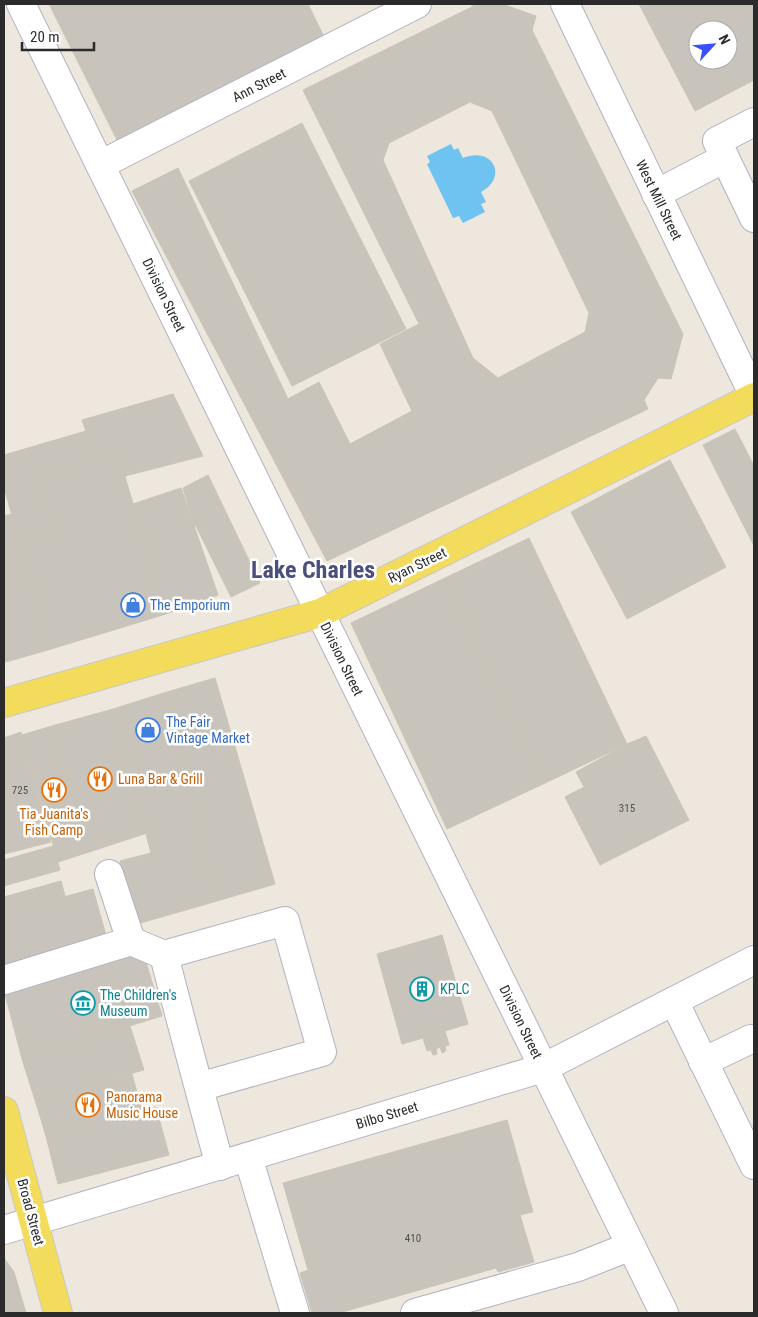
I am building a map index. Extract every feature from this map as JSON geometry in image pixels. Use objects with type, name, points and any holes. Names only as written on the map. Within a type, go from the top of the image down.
[{"type":"main road","name":"Ryan Street","points":[[4,703],[320,613],[754,397]]},
{"type":"main road","name":"Broad Street","points":[[4,1111],[58,1313]]},
{"type":"street","name":"Division Street","points":[[21,4],[664,1313]]},
{"type":"street","name":"Ann Street","points":[[100,165],[417,4]]},
{"type":"street","name":"West Mill Street","points":[[565,4],[754,397]]},
{"type":"street","points":[[754,122],[717,141],[754,218]]},
{"type":"street","points":[[656,194],[725,158]]},
{"type":"street","points":[[109,874],[130,941]]},
{"type":"street","points":[[4,980],[130,941],[164,955],[285,922],[322,1052],[199,1088]]},
{"type":"street","points":[[164,955],[220,1166]]},
{"type":"street","name":"Bilbo Street","points":[[4,1230],[543,1068],[754,960]]},
{"type":"street","points":[[674,1001],[754,1165]]},
{"type":"street","points":[[703,1062],[751,1039],[754,1040]]},
{"type":"street","points":[[248,1157],[295,1313]]},
{"type":"street","points":[[415,1313],[578,1267],[631,1246]]},
{"type":"water","points":[[451,144],[454,150],[458,148],[463,158],[474,155],[483,156],[494,165],[494,179],[481,192],[486,202],[481,204],[485,212],[463,223],[459,216],[453,218],[427,164],[430,162],[427,156]]},
{"type":"building","points":[[49,4],[308,4],[328,45],[121,148]]},
{"type":"building","points":[[474,4],[502,4],[536,16],[532,30],[683,334],[671,379],[658,378],[644,400],[648,409],[327,561],[132,191],[178,168],[288,399],[319,382],[350,444],[412,411],[380,344],[419,324],[303,90],[472,7]],"holes":[[[470,102],[492,111],[589,313],[585,332],[498,378],[473,358],[383,160],[389,143]]]},
{"type":"building","points":[[639,4],[754,4],[754,80],[695,111]]},
{"type":"building","points":[[302,123],[406,329],[292,386],[189,181]]},
{"type":"building","points":[[173,394],[203,456],[125,476],[118,453],[36,477],[54,535],[20,545],[4,487],[4,455],[86,431],[82,420]]},
{"type":"building","points":[[735,429],[754,466],[754,546],[703,445]]},
{"type":"building","points":[[118,453],[166,614],[51,649],[20,545],[54,535],[36,477]]},
{"type":"building","points":[[670,460],[726,567],[627,619],[571,512]]},
{"type":"building","points":[[208,475],[260,583],[231,597],[194,525],[183,488]]},
{"type":"building","points":[[181,488],[218,595],[166,614],[133,504]]},
{"type":"building","points":[[11,514],[51,649],[6,662],[4,655],[4,516]]},
{"type":"building","points":[[529,538],[627,744],[543,784],[445,578]]},
{"type":"building","points":[[445,578],[543,784],[447,829],[351,623]]},
{"type":"building","points":[[215,678],[275,884],[217,901],[196,829],[201,828],[192,796],[197,794],[167,692]]},
{"type":"building","points":[[167,692],[197,794],[192,796],[201,828],[196,829],[217,901],[137,924],[120,861],[151,853],[113,709]]},
{"type":"building","name":"Luna Bar & Grill","points":[[113,709],[147,833],[89,852],[52,726]]},
{"type":"building","name":"Tia Juanita's Fish Camp","points":[[52,726],[89,852],[58,862],[22,735]]},
{"type":"building","points":[[21,732],[51,842],[4,854],[4,738]]},
{"type":"building","points":[[646,736],[689,820],[600,865],[565,797],[584,787],[576,772],[627,744]]},
{"type":"building","points":[[53,846],[60,870],[4,886],[4,860]]},
{"type":"building","points":[[61,881],[65,896],[4,913],[4,897]]},
{"type":"building","points":[[93,889],[107,939],[4,968],[4,913]]},
{"type":"building","name":"KPLC","points":[[442,935],[468,1024],[445,1031],[449,1045],[445,1046],[446,1051],[442,1053],[440,1047],[436,1049],[437,1054],[433,1055],[431,1050],[427,1051],[423,1038],[402,1044],[377,954]]},
{"type":"building","name":"The Children's Museum","points":[[144,955],[162,1016],[22,1059],[4,990],[121,958]]},
{"type":"building","points":[[130,1026],[144,1070],[35,1100],[22,1059]]},
{"type":"building","name":"Panorama Music House","points":[[132,1074],[142,1111],[107,1120],[106,1115],[76,1123],[78,1127],[46,1136],[35,1100]]},
{"type":"building","points":[[156,1107],[169,1155],[58,1184],[46,1136],[78,1127],[76,1123],[106,1115],[107,1120]]},
{"type":"building","points":[[507,1120],[533,1212],[520,1215],[534,1262],[498,1272],[496,1268],[339,1313],[312,1313],[300,1273],[308,1270],[283,1183]]},
{"type":"building","points":[[4,1258],[14,1272],[26,1313],[4,1313]]},
{"type":"place","name":"The Emporium","points":[[133,605]]},
{"type":"place","name":"The Fair Vintage Market","points":[[148,730]]},
{"type":"place","name":"Luna Bar & Grill","points":[[100,779]]},
{"type":"place","name":"Tia Juanita's Fish Camp","points":[[54,790]]},
{"type":"place","name":"KPLC","points":[[422,989]]},
{"type":"place","name":"The Children's Museum","points":[[83,1003]]},
{"type":"place","name":"Panorama Music House","points":[[88,1105]]},
{"type":"district","name":"Lake Charles","points":[[313,570]]}]
